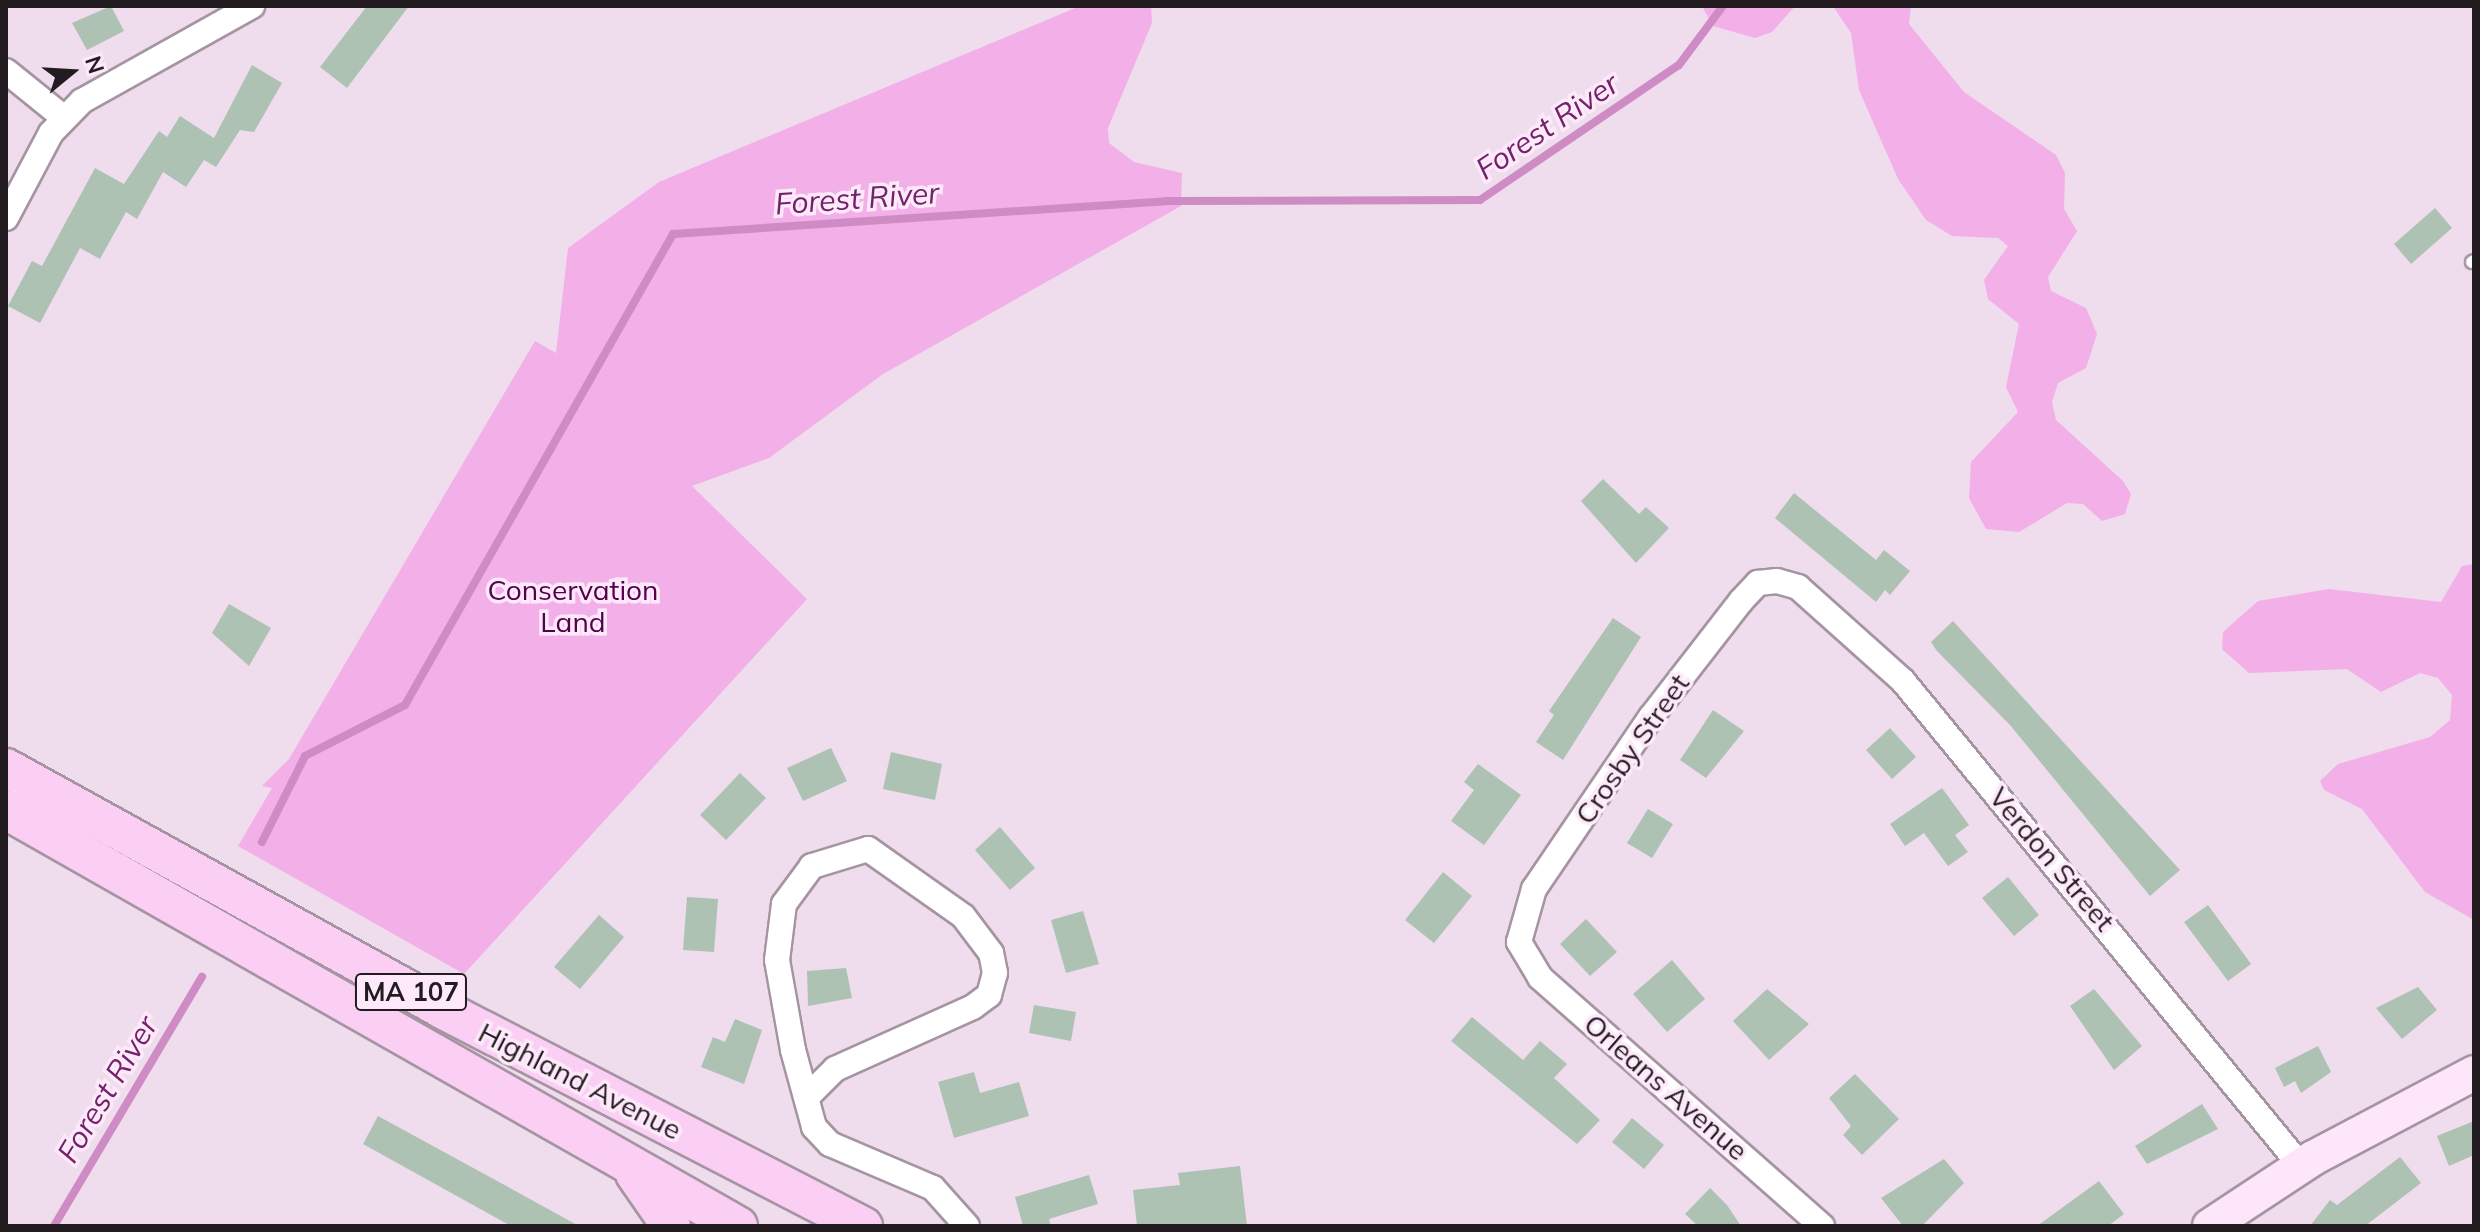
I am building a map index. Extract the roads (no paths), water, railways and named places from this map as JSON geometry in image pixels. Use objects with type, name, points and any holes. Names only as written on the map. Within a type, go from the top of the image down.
[{"type":"main road","name":"Highland Avenue","points":[[6,768],[816,1216],[863,1226]]},
{"type":"main road","name":"Highland Avenue","points":[[6,810],[738,1226]]},
{"type":"main road","points":[[622,1160],[671,1226]]},
{"type":"street","points":[[6,218],[64,118],[82,101],[252,6]]},
{"type":"street","points":[[6,71],[64,118]]},
{"type":"street","name":"Crosby Street","points":[[1519,942],[1534,889],[1651,717],[1741,601],[1758,583],[1777,581]]},
{"type":"street","name":"Verdon Street","points":[[1777,581],[1808,595],[1903,681],[2301,1166]]},
{"type":"street","points":[[807,1097],[835,1069],[973,1007],[989,995],[995,973],[991,953],[963,916],[868,849],[812,866],[784,904],[777,960],[807,1097],[814,1127],[830,1144],[933,1188],[967,1226]]},
{"type":"street","name":"Orleans Avenue","points":[[1519,942],[1540,977],[1822,1226]]},
{"type":"street","points":[[2210,1226],[2301,1166],[2474,1073]]},
{"type":"waterway","name":"Forest River","points":[[262,842],[305,756],[405,705],[673,234],[1166,201],[1480,200],[1679,65],[1723,6]]},
{"type":"waterway","name":"Forest River","points":[[54,1226],[202,977]]},
{"type":"park label","name":"Conservation Land","points":[[573,606]]}]
